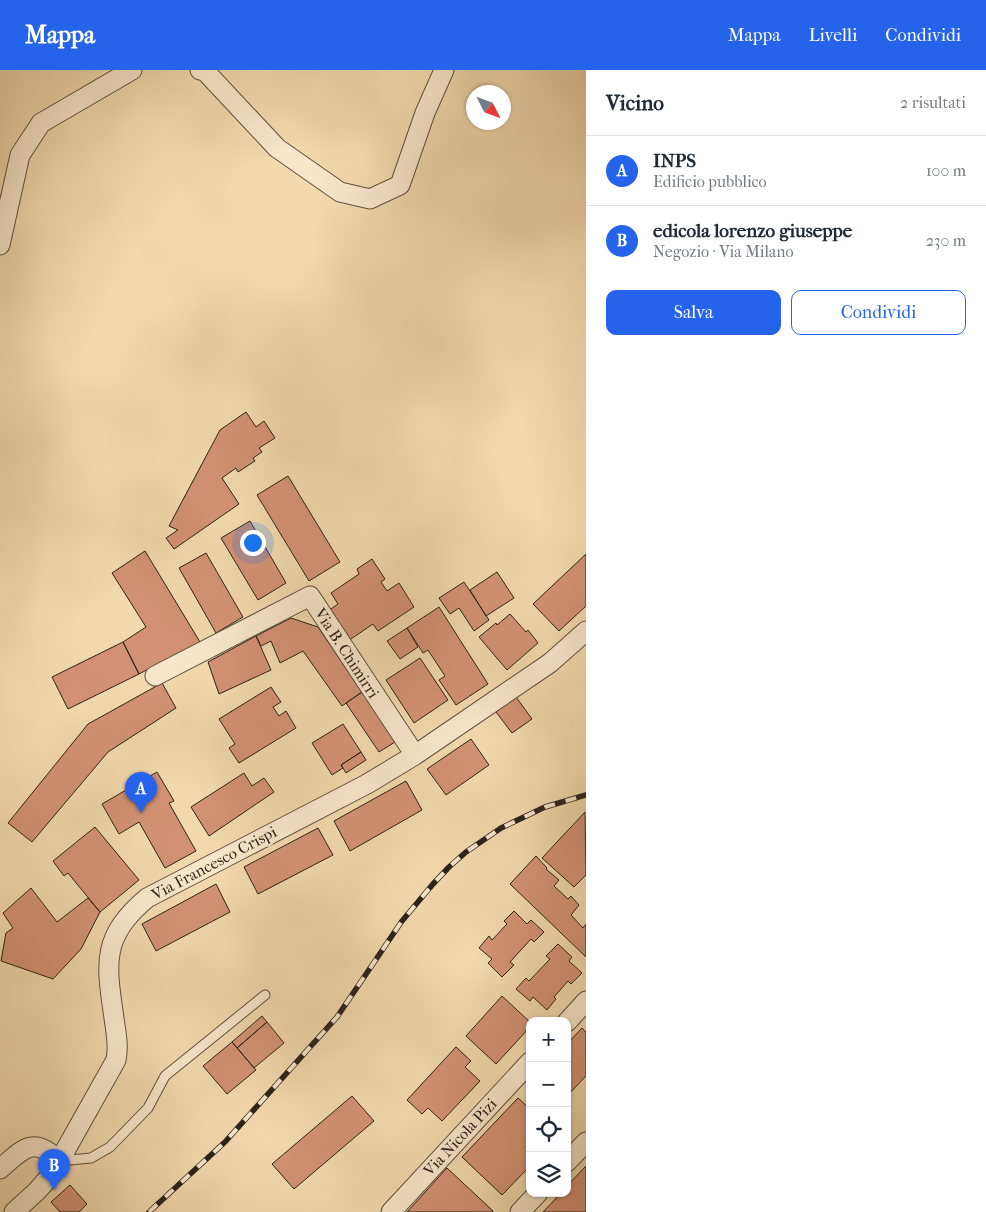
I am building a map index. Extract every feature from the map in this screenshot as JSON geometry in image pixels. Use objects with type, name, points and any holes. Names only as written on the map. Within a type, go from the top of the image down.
[{"type":"street","points":[[0,245],[20,155],[41,123],[132,70]]},
{"type":"street","points":[[200,70],[205,71],[277,148],[340,192],[370,199],[400,185],[425,114],[444,70]]},
{"type":"street","name":"Via B. Chimirri","points":[[155,676],[310,596],[414,755]]},
{"type":"street","name":"Via Francesco Crispi","points":[[14,1212],[52,1174],[116,1060],[118,1048],[107,974],[108,956],[116,935],[128,916],[147,898],[367,784],[414,755],[550,663],[586,631]]},
{"type":"street","points":[[571,1018],[586,1001]]},
{"type":"street","name":"Via Nicola Pizi","points":[[391,1212],[526,1066]]},
{"type":"street","points":[[571,1158],[586,1142]]},
{"type":"street","points":[[0,1169],[18,1153],[34,1146],[42,1147],[59,1162]]},
{"type":"street","points":[[520,1212],[534,1197]]},
{"type":"lane","points":[[59,1162],[91,1158],[110,1147],[148,1108],[166,1076],[265,995]]},
{"type":"building","points":[[246,412],[256,427],[264,421],[275,438],[259,448],[262,452],[253,458],[255,461],[238,472],[236,468],[222,478],[239,504],[174,549],[166,538],[178,530],[169,526],[220,430]]},
{"type":"building","points":[[288,476],[340,562],[309,581],[257,495]]},
{"type":"building","points":[[250,521],[286,583],[258,600],[221,538]]},
{"type":"building","points":[[145,551],[200,642],[139,674],[123,642],[146,627],[112,573]]},
{"type":"building","points":[[206,553],[243,617],[216,633],[179,568]]},
{"type":"building","points":[[586,554],[586,606],[559,631],[533,604]]},
{"type":"building","points":[[372,559],[385,579],[381,582],[387,591],[399,583],[414,607],[378,631],[373,624],[348,641],[328,611],[338,604],[331,593],[359,574],[357,569]]},
{"type":"building","points":[[497,572],[514,598],[486,616],[470,590]]},
{"type":"building","points":[[464,582],[489,620],[474,631],[459,608],[450,614],[439,598]]},
{"type":"building","points":[[439,607],[488,684],[456,705],[439,680],[445,676],[428,650],[423,653],[407,628]]},
{"type":"building","points":[[510,614],[526,632],[528,630],[538,643],[507,670],[479,637]]},
{"type":"building","points":[[291,618],[318,627],[362,692],[342,706],[303,651],[280,663],[271,641],[261,646],[256,636]]},
{"type":"building","points":[[407,628],[418,647],[400,659],[387,641]]},
{"type":"building","points":[[256,636],[271,670],[219,694],[208,662]]},
{"type":"building","points":[[123,642],[139,674],[68,709],[52,677]]},
{"type":"building","points":[[420,658],[448,700],[414,723],[386,680]]},
{"type":"building","points":[[162,683],[176,708],[108,752],[32,842],[8,823],[88,724]]},
{"type":"building","points":[[271,687],[281,702],[273,707],[279,716],[286,711],[296,728],[239,763],[229,748],[235,744],[219,719]]},
{"type":"building","points":[[362,692],[395,742],[379,752],[346,703]]},
{"type":"building","points":[[516,697],[532,719],[512,733],[496,712]]},
{"type":"building","points":[[343,724],[361,752],[341,765],[343,768],[332,775],[312,743]]},
{"type":"building","points":[[471,739],[489,765],[446,795],[427,769]]},
{"type":"building","points":[[361,752],[366,760],[346,773],[341,765]]},
{"type":"building","points":[[157,772],[174,801],[169,803],[196,851],[165,868],[139,822],[119,834],[102,804]]},
{"type":"building","points":[[244,773],[252,786],[264,778],[274,792],[209,836],[191,807]]},
{"type":"building","points":[[406,781],[422,810],[350,851],[334,821]]},
{"type":"building","points":[[585,812],[586,875],[574,887],[542,858]]},
{"type":"building","points":[[95,827],[139,880],[100,912],[68,873],[64,876],[53,861]]},
{"type":"building","points":[[318,828],[333,855],[258,894],[244,867]]},
{"type":"building","points":[[536,856],[546,869],[559,880],[554,886],[568,899],[571,896],[579,905],[571,915],[583,928],[586,924],[586,957],[510,884]]},
{"type":"building","points":[[216,884],[230,912],[156,951],[142,924]]},
{"type":"building","points":[[31,888],[57,922],[88,898],[100,912],[81,949],[53,979],[1,961],[6,933],[13,928],[3,913]]},
{"type":"building","points":[[514,911],[527,924],[531,920],[544,932],[534,942],[531,939],[510,962],[514,965],[502,977],[488,963],[492,959],[479,948],[489,936],[492,940],[507,924],[504,921]]},
{"type":"building","points":[[558,944],[572,957],[569,961],[582,973],[571,984],[568,981],[554,997],[556,999],[547,1010],[533,997],[530,1001],[516,989],[526,978],[529,981],[550,959],[546,956]]},
{"type":"building","points":[[502,996],[526,1018],[526,1031],[496,1064],[466,1036]]},
{"type":"building","points":[[262,1016],[267,1022],[237,1048],[232,1042]]},
{"type":"building","points":[[267,1022],[284,1043],[254,1068],[237,1048]]},
{"type":"building","points":[[582,1028],[586,1032],[586,1076],[571,1092],[571,1062],[571,1040]]},
{"type":"building","points":[[232,1042],[256,1070],[227,1094],[203,1066]]},
{"type":"building","points":[[456,1047],[471,1061],[465,1067],[480,1081],[442,1121],[428,1108],[422,1114],[407,1100]]},
{"type":"building","points":[[352,1096],[374,1121],[294,1189],[272,1164]]},
{"type":"building","points":[[518,1098],[526,1105],[526,1170],[502,1195],[462,1157]]},
{"type":"building","points":[[586,1166],[586,1212],[543,1212],[557,1197],[571,1197],[571,1182]]},
{"type":"building","points":[[447,1168],[493,1211],[407,1212]]},
{"type":"building","points":[[70,1185],[87,1204],[79,1212],[60,1212],[51,1202]]},
{"type":"railway","points":[[149,1212],[225,1142],[337,1017],[402,921],[449,867],[466,852],[501,828],[545,807],[586,795]]},
{"type":"place","name":"INPS","points":[[141,813]]},
{"type":"place","name":"edicola lorenzo giuseppe","points":[[54,1190]]}]
